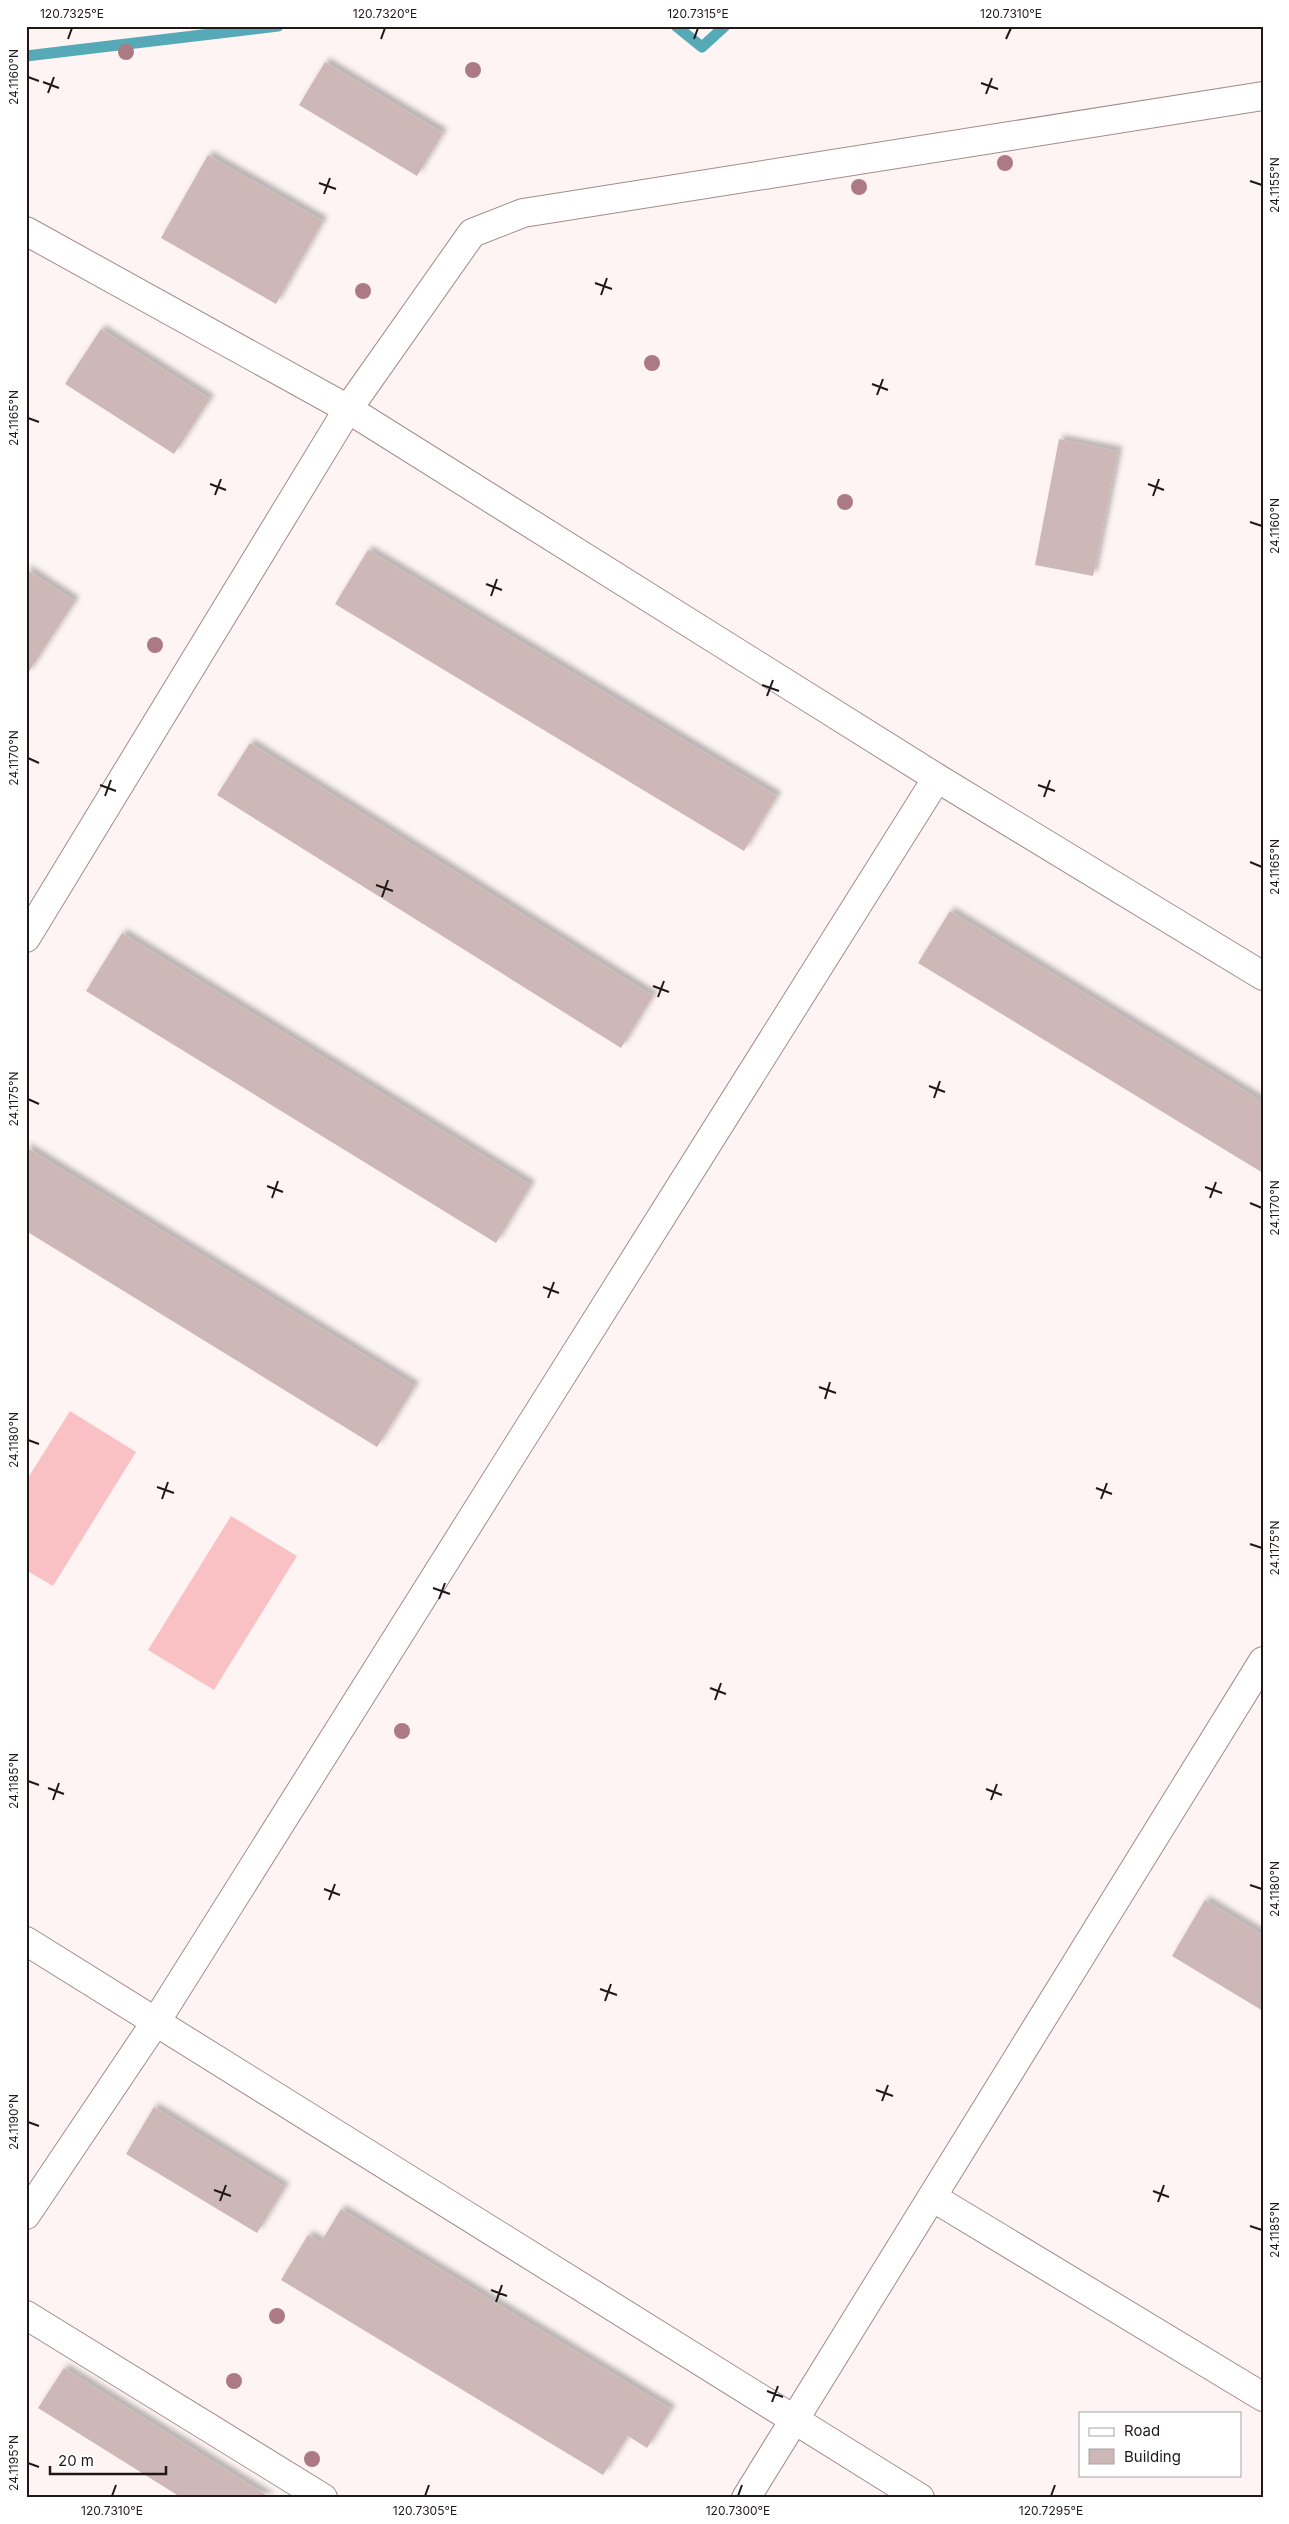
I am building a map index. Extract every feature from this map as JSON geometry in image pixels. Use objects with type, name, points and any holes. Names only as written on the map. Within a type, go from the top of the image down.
[{"type":"lane","points":[[26,938],[348,409],[472,233],[523,214],[1263,96]]},
{"type":"lane","points":[[26,231],[348,409],[937,778],[1263,976]]},
{"type":"lane","points":[[26,2215],[156,2020],[937,778]]},
{"type":"lane","points":[[746,2498],[1263,1661]]},
{"type":"lane","points":[[26,1941],[156,2020],[920,2498]]},
{"type":"lane","points":[[932,2197],[1263,2397]]},
{"type":"lane","points":[[26,2315],[323,2498]]},
{"type":"shaded area","points":[[70,1411],[136,1452],[53,1586],[26,1570],[26,1481]]},
{"type":"shaded area","points":[[231,1516],[297,1556],[214,1690],[148,1650]]},
{"type":"building","points":[[325,62],[443,133],[417,176],[299,105]]},
{"type":"building","points":[[208,155],[323,221],[276,304],[161,238]]},
{"type":"building","points":[[101,329],[210,399],[174,454],[65,384]]},
{"type":"building","points":[[1059,439],[1118,451],[1093,576],[1035,565]]},
{"type":"building","points":[[368,550],[777,796],[744,851],[335,604]]},
{"type":"building","points":[[26,569],[75,601],[26,676]]},
{"type":"building","points":[[250,743],[653,996],[621,1048],[217,795]]},
{"type":"building","points":[[950,911],[1263,1102],[1263,1173],[918,963]]},
{"type":"building","points":[[122,933],[531,1185],[496,1243],[86,991]]},
{"type":"building","points":[[26,1147],[415,1386],[377,1447],[26,1231]]},
{"type":"building","points":[[1205,1900],[1263,1935],[1263,2011],[1172,1956]]},
{"type":"building","points":[[154,2107],[285,2187],[257,2233],[126,2154]]},
{"type":"building","points":[[341,2209],[671,2409],[647,2448],[628,2436],[603,2475],[281,2280],[308,2235],[321,2242]]},
{"type":"building","points":[[64,2368],[271,2498],[182,2498],[38,2408]]},
{"type":"waterway","points":[[26,56],[278,26]]},
{"type":"waterway","points":[[676,26],[702,47],[725,26]]}]
